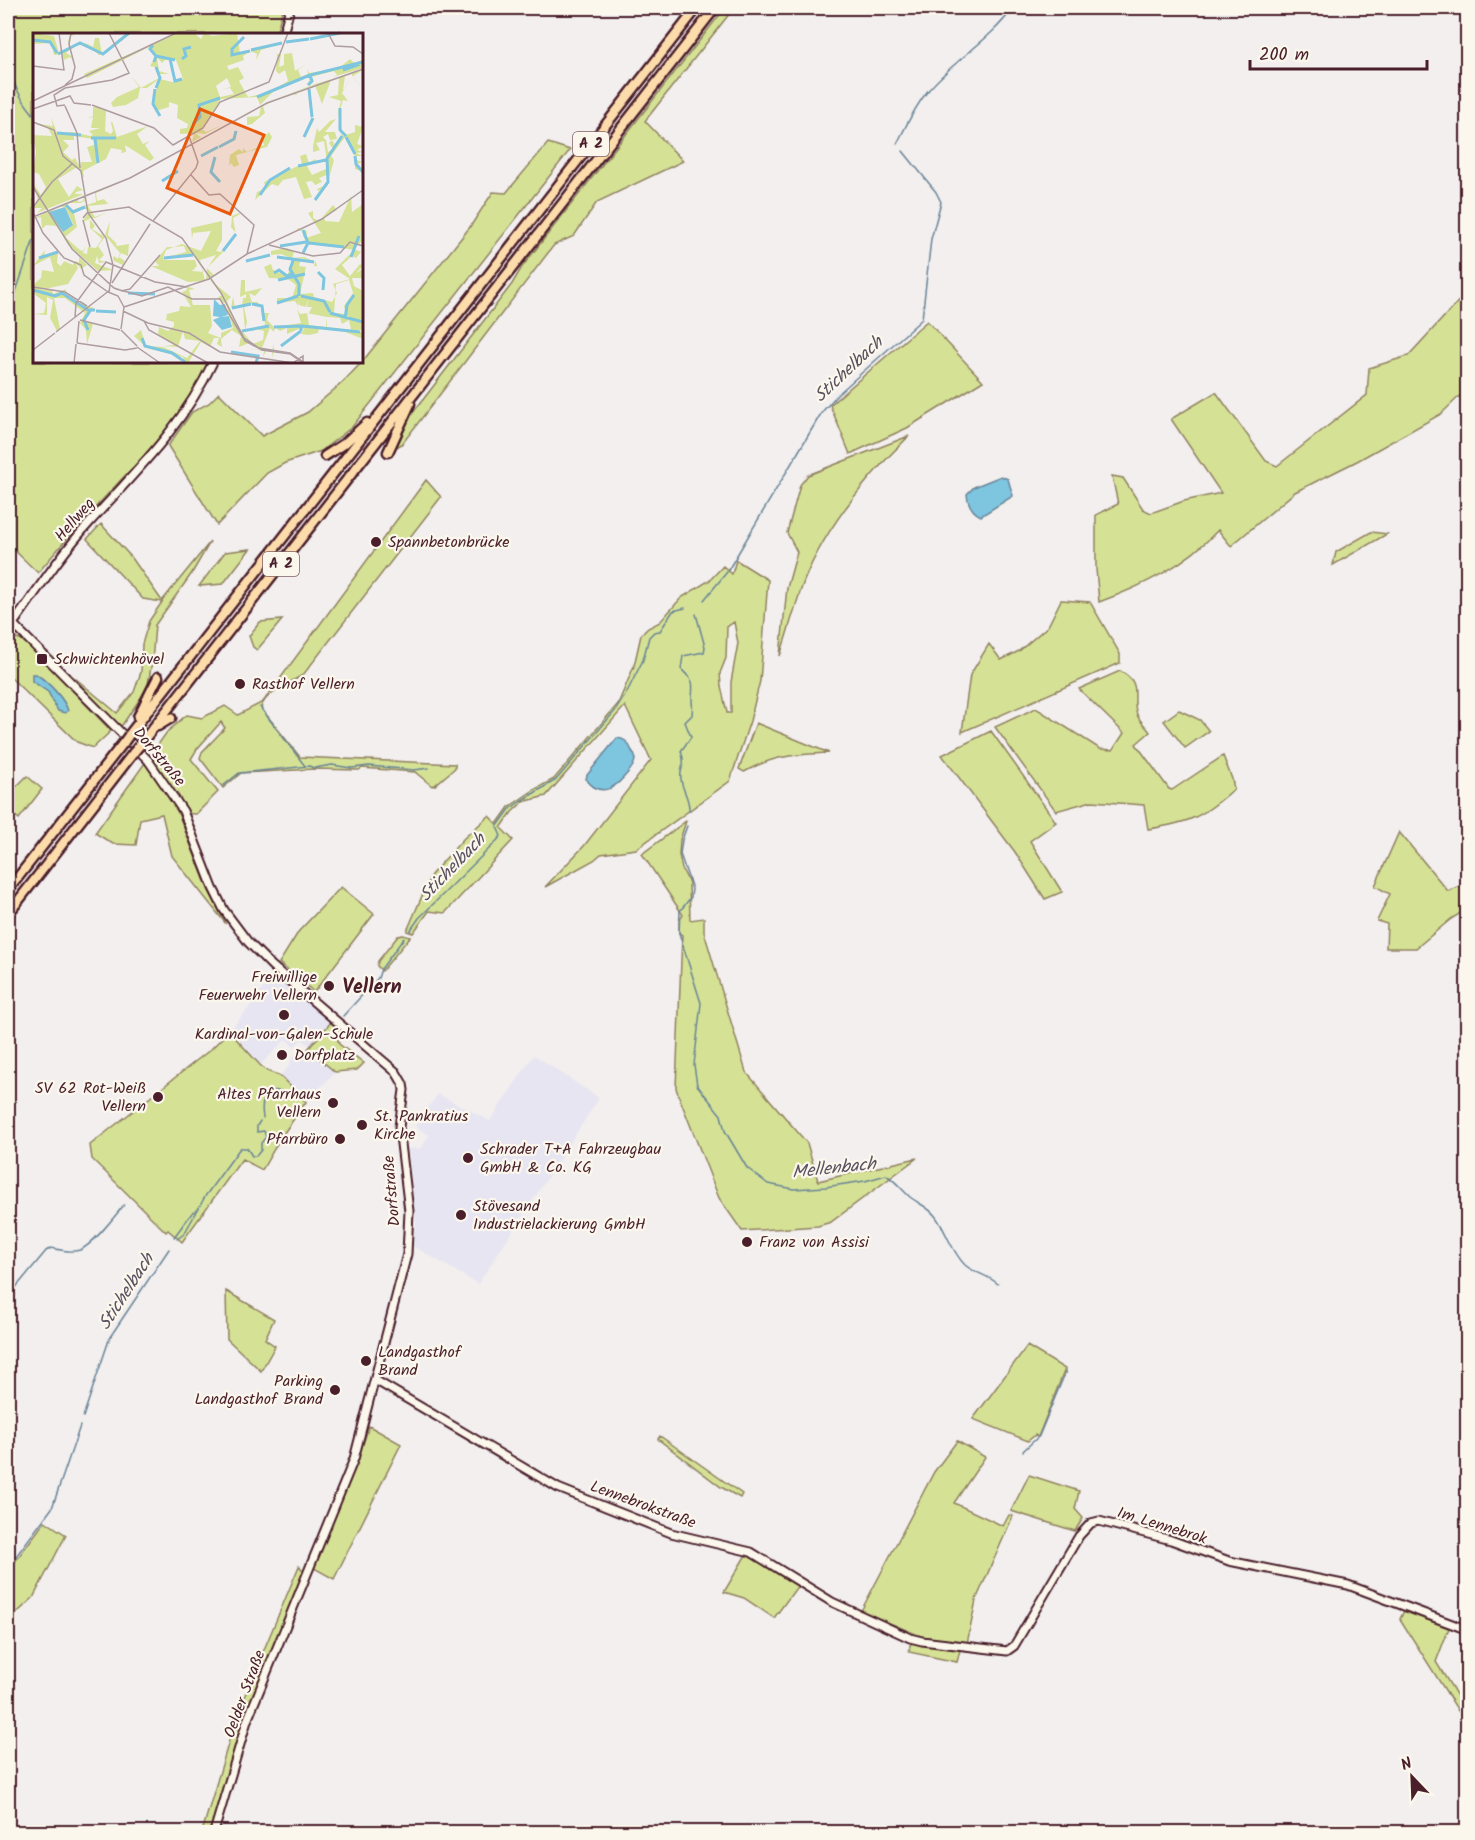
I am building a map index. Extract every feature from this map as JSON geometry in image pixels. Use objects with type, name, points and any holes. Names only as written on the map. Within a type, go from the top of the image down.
[{"type":"highway","name":"A 2","points":[[8,890],[697,8]]},
{"type":"highway","name":"A 2","points":[[8,914],[715,8]]},
{"type":"highway","points":[[388,452],[422,383]]},
{"type":"highway","points":[[325,456],[345,443],[386,406]]},
{"type":"highway","points":[[126,738],[158,677]]},
{"type":"highway","points":[[136,749],[160,725],[171,718]]},
{"type":"street","points":[[283,33],[290,8]]},
{"type":"street","name":"Hellweg","points":[[8,631],[51,568],[160,446],[184,414],[213,363]]},
{"type":"street","name":"Dorfstraße","points":[[15,621],[148,760],[183,811],[213,888],[224,910],[248,942],[272,966],[377,1054],[400,1079],[404,1097],[399,1127],[406,1173],[409,1234],[407,1254],[354,1459],[309,1568]]},
{"type":"street","name":"Lennebrokstraße","points":[[375,1380],[558,1488],[671,1533],[751,1552],[831,1602],[910,1638]]},
{"type":"street","name":"Im Lennebrok","points":[[910,1638],[942,1645],[1007,1651],[1014,1646],[1079,1536],[1091,1522],[1099,1521],[1172,1540],[1228,1561],[1348,1586],[1467,1630]]},
{"type":"street","name":"Oelder Straße","points":[[214,1833],[247,1721],[309,1568]]},
{"type":"shaded area","name":"Kardinal-von-Galen-Schule","points":[[273,975],[332,1021],[310,1046],[302,1039],[294,1047],[286,1039],[260,1065],[229,1031]]},
{"type":"shaded area","points":[[301,1049],[311,1052],[335,1072],[306,1102],[280,1076]]},
{"type":"shaded area","points":[[534,1055],[599,1098],[478,1284],[413,1246],[416,1220],[408,1149],[422,1148],[429,1135],[415,1126],[438,1094],[490,1121]]},
{"type":"green space","points":[[8,8],[283,8],[276,33],[33,33],[33,363],[209,363],[192,396],[170,427],[77,527],[38,573],[8,544]]},
{"type":"green space","points":[[725,8],[734,8],[645,121],[683,161],[597,202],[574,236],[554,245],[402,444],[395,448],[396,439],[402,427],[512,284],[522,267]]},
{"type":"green space","points":[[548,143],[570,150],[352,427],[321,451],[285,463],[267,473],[217,525],[168,446],[192,412],[209,403],[219,393],[262,436],[308,412],[363,363],[470,227],[493,192],[506,193]]},
{"type":"green space","points":[[1467,292],[1467,389],[1441,414],[1357,461],[1295,492],[1231,546],[1218,530],[1178,564],[1132,589],[1099,602],[1096,569],[1096,515],[1118,504],[1112,476],[1123,478],[1143,509],[1151,513],[1184,501],[1221,493],[1171,419],[1216,392],[1266,461],[1277,466],[1367,395],[1369,368],[1408,356]]},
{"type":"green space","points":[[927,321],[983,381],[907,428],[850,454],[830,405]]},
{"type":"green space","points":[[909,436],[863,486],[824,541],[804,581],[780,656],[787,588],[797,552],[787,533],[800,485],[808,475]]},
{"type":"green space","points":[[426,480],[441,497],[303,675],[267,697],[263,702]]},
{"type":"green space","points":[[101,524],[132,558],[162,601],[210,542],[192,573],[155,625],[148,684],[120,728],[69,673],[117,713],[134,692],[141,672],[142,644],[149,621],[162,602],[143,599],[87,539]]},
{"type":"green space","points":[[1371,532],[1387,534],[1333,565],[1336,552]]},
{"type":"green space","points":[[250,549],[223,584],[199,586],[225,552]]},
{"type":"green space","points":[[736,560],[768,580],[760,681],[750,721],[730,781],[636,849],[601,854],[545,887],[584,846],[651,760],[625,706],[546,796],[523,802],[512,812],[501,828],[513,840],[445,913],[429,911],[413,933],[407,931],[431,875],[464,838],[489,816],[497,824],[509,807],[554,779],[618,704],[634,666],[641,635],[648,628],[660,622],[681,598],[710,580],[723,566],[732,574]],"holes":[[[734,622],[738,643],[731,682],[731,713],[727,713],[720,673],[726,658],[727,627]]]},
{"type":"green space","points":[[1061,600],[1090,602],[1120,654],[1120,663],[962,732],[970,675],[989,644],[1001,660],[1019,651],[1048,626]]},
{"type":"green space","points":[[282,620],[257,650],[253,647],[249,636],[260,622]]},
{"type":"green space","points":[[11,637],[20,639],[33,649],[111,731],[93,748],[77,742],[8,675],[8,645]]},
{"type":"green space","points":[[1120,671],[1132,681],[1138,717],[1150,732],[1136,744],[1169,789],[1172,790],[1223,756],[1234,789],[1195,817],[1148,829],[1144,805],[1092,801],[1056,811],[995,727],[1036,708],[1100,749],[1113,750],[1124,733],[1079,689]]},
{"type":"green space","points":[[263,702],[261,708],[300,757],[455,764],[455,768],[432,786],[415,772],[362,768],[359,770],[314,769],[241,773],[223,788],[200,758],[202,752],[225,728],[221,722],[191,759],[218,792],[196,814],[178,813],[208,889],[226,924],[172,856],[162,814],[140,819],[136,845],[113,844],[95,833],[167,732],[187,715],[202,718],[225,706],[238,715]]},
{"type":"green space","points":[[1179,710],[1200,720],[1209,731],[1185,748],[1164,721]]},
{"type":"green space","points":[[756,723],[829,753],[775,759],[744,772],[739,769]]},
{"type":"green space","points":[[991,731],[1056,822],[1030,841],[1062,892],[1045,899],[1015,852],[942,755]]},
{"type":"green space","points":[[27,776],[42,789],[19,819],[8,810],[8,795]]},
{"type":"green space","points":[[686,821],[680,840],[679,855],[682,869],[689,883],[690,920],[704,918],[704,932],[746,1072],[807,1143],[818,1181],[917,1158],[831,1222],[818,1226],[742,1231],[719,1198],[678,1094],[676,1088],[682,935],[679,933],[679,921],[683,915],[642,854]]},
{"type":"green space","points":[[1399,832],[1448,891],[1467,883],[1467,909],[1416,948],[1386,948],[1387,924],[1377,921],[1390,894],[1375,886]]},
{"type":"green space","points":[[341,887],[374,914],[314,992],[279,963],[299,931]]},
{"type":"green space","points":[[398,936],[410,937],[382,971],[377,966],[378,961]]},
{"type":"green space","points":[[332,1021],[341,1029],[337,1036],[339,1044],[364,1063],[357,1070],[335,1072],[308,1049]]},
{"type":"green space","points":[[229,1031],[260,1065],[267,1071],[280,1076],[306,1102],[281,1137],[262,1170],[242,1159],[182,1242],[168,1230],[166,1232],[92,1159],[90,1145],[211,1049]]},
{"type":"green space","points":[[226,1291],[274,1319],[265,1339],[275,1346],[261,1371],[227,1339]]},
{"type":"green space","points":[[1027,1346],[1065,1369],[1038,1437],[1035,1435],[1028,1441],[973,1419]]},
{"type":"green space","points":[[369,1426],[401,1444],[334,1579],[314,1568],[356,1465]]},
{"type":"green space","points":[[660,1436],[742,1494],[740,1498],[721,1487],[658,1439]]},
{"type":"green space","points":[[957,1441],[985,1457],[954,1503],[1003,1526],[1009,1515],[1013,1516],[976,1600],[967,1644],[923,1637],[861,1611],[934,1472]]},
{"type":"green space","points":[[1029,1475],[1079,1491],[1075,1509],[1083,1518],[1075,1531],[1011,1511]]},
{"type":"green space","points":[[45,1521],[66,1535],[33,1598],[8,1621],[8,1571]]},
{"type":"green space","points":[[747,1553],[799,1584],[774,1618],[744,1598],[724,1592]]},
{"type":"green space","points":[[299,1566],[305,1572],[249,1707],[212,1832],[202,1832],[237,1714]]},
{"type":"green space","points":[[1404,1611],[1449,1628],[1436,1662],[1467,1712],[1467,1725],[1400,1619]]},
{"type":"green space","points":[[913,1642],[960,1650],[957,1662],[909,1652]]},
{"type":"water","points":[[1001,476],[1008,479],[1013,496],[981,516],[971,507],[967,494],[974,487]]},
{"type":"water","points":[[32,674],[36,674],[50,686],[68,711],[65,713],[58,711],[48,692],[32,681]]},
{"type":"water","points":[[617,738],[629,744],[635,760],[626,775],[615,786],[600,790],[586,779],[587,775]]},
{"type":"waterway","name":"Stichelbach","points":[[897,144],[927,92],[948,70],[993,31],[1013,8]]},
{"type":"waterway","points":[[8,61],[17,89],[33,114]]},
{"type":"waterway","name":"Stichelbach","points":[[704,600],[727,572],[822,412],[837,395],[922,319],[931,239],[941,202],[936,192],[903,151]]},
{"type":"waterway","points":[[8,315],[33,242]]},
{"type":"waterway","name":"Stichelbach","points":[[410,931],[419,918],[501,836],[497,827],[510,809],[556,780],[615,711],[643,660],[649,637],[654,632],[660,631],[673,611],[685,608]]},
{"type":"waterway","name":"Mellenbach","points":[[689,811],[681,779],[683,764],[681,751],[691,737],[685,722],[692,715],[693,685],[681,669],[683,656],[704,652],[705,647],[696,614]]},
{"type":"waterway","points":[[260,707],[305,766]]},
{"type":"waterway","points":[[223,786],[239,773],[309,766],[314,768],[332,765],[351,768],[369,766],[414,770],[429,768]]},
{"type":"waterway","name":"Mellenbach","points":[[687,826],[680,854],[692,889],[691,897],[680,911],[679,933],[701,1003],[694,1065],[697,1085],[721,1115],[725,1131],[747,1168],[768,1184],[794,1189],[865,1181],[886,1175],[933,1214],[965,1265],[998,1284]]},
{"type":"waterway","name":"Stichelbach","points":[[343,1016],[378,978],[381,969],[404,938]]},
{"type":"waterway","name":"Stichelbach","points":[[263,1118],[262,1108],[266,1094],[273,1090],[293,1096]]},
{"type":"waterway","name":"Stichelbach","points":[[177,1239],[184,1234],[206,1195],[240,1148],[247,1148],[252,1156],[256,1156],[261,1150],[261,1143],[266,1137],[264,1131],[257,1132],[260,1121]]},
{"type":"waterway","points":[[8,1297],[46,1251],[51,1248],[65,1251],[80,1250],[91,1243],[124,1205]]},
{"type":"waterway","points":[[174,1237],[192,1213],[197,1210]]},
{"type":"waterway","name":"Stichelbach","points":[[83,1417],[110,1337],[169,1249]]},
{"type":"waterway","name":"Mellenbach","points":[[1023,1451],[1039,1436],[1066,1371]]},
{"type":"waterway","name":"Stichelbach","points":[[8,1567],[52,1508],[80,1426]]},
{"type":"place","name":"Spannbetonbrücke","points":[[376,542]]},
{"type":"place","name":"Schwichtenhövel","points":[[42,659]]},
{"type":"place","name":"Rasthof Vellern","points":[[240,684]]},
{"type":"place","name":"Freiwillige Feuerwehr Vellern","points":[[329,986]]},
{"type":"place","name":"Kardinal-von-Galen-Schule","points":[[284,1015]]},
{"type":"place","name":"Dorfplatz","points":[[282,1055]]},
{"type":"place","name":"SV 62 Rot-Weiß Vellern","points":[[158,1097]]},
{"type":"place","name":"Altes Pfarrhaus Vellern","points":[[333,1103]]},
{"type":"place","name":"St. Pankratius Kirche","points":[[362,1125]]},
{"type":"place","name":"Pfarrbüro","points":[[340,1139]]},
{"type":"place","name":"Schrader T+A Fahrzeugbau GmbH & Co. KG","points":[[468,1158]]},
{"type":"place","name":"Stövesand Industrielackierung GmbH","points":[[461,1215]]},
{"type":"place","name":"Franz von Assisi","points":[[747,1242]]},
{"type":"place","name":"Landgasthof Brand","points":[[366,1361]]},
{"type":"place","name":"Parking Landgasthof Brand","points":[[335,1390]]},
{"type":"district","name":"Vellern","points":[[372,988]]}]
